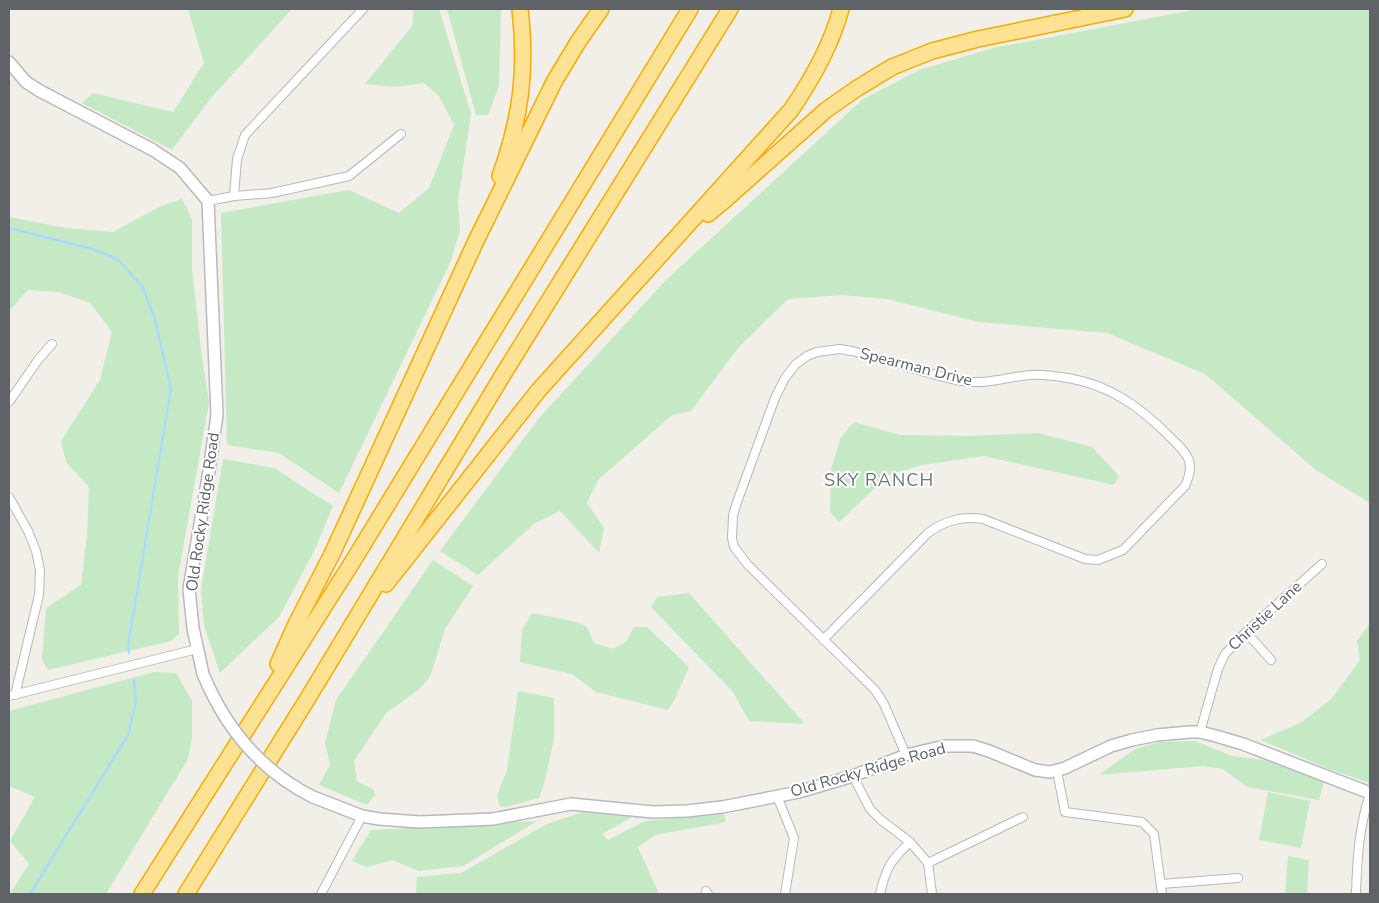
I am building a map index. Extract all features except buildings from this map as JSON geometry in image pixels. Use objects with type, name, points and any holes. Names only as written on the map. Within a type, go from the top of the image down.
[{"type":"highway","points":[[476,243],[509,151],[516,123],[524,53],[520,9]]},
{"type":"highway","points":[[258,710],[296,624],[332,554],[476,243],[554,82],[601,9]]},
{"type":"highway","points":[[142,894],[368,537],[690,9]]},
{"type":"highway","points":[[186,894],[504,373],[730,9]]},
{"type":"highway","points":[[342,640],[438,515],[538,391],[678,238],[791,110],[808,86],[825,53],[842,9]]},
{"type":"highway","points":[[678,238],[726,199],[826,110],[892,67],[932,51],[978,39],[1125,9]]},
{"type":"street","points":[[234,196],[237,159],[245,135],[363,9]]},
{"type":"street","points":[[9,62],[26,82],[46,96],[153,150],[180,168],[208,201],[272,192],[349,176],[401,134]]},
{"type":"street","name":"Old Rocky Ridge Road","points":[[208,201],[217,415],[210,471],[189,589],[192,628],[203,674],[232,728],[252,752],[280,777],[313,797],[362,816],[401,822],[464,821],[510,817],[553,806],[571,804],[598,805],[653,812],[687,812],[799,792],[853,776],[906,755],[934,748],[962,745],[989,751],[1043,772],[1057,771],[1111,746],[1132,740],[1166,734],[1200,732],[1258,749],[1370,793]]},
{"type":"street","points":[[9,402],[38,360],[52,344]]},
{"type":"street","name":"Spearman Drive","points":[[824,640],[928,533],[939,525],[951,520],[972,517],[983,519],[1085,559],[1098,560],[1123,550],[1185,486],[1190,475],[1191,463],[1188,456],[1156,423],[1132,402],[1089,383],[1053,375],[1039,374],[994,382],[969,382],[951,379],[840,349],[827,350],[807,356],[790,370],[775,398],[736,505],[732,526],[734,547],[744,560],[824,640],[869,684],[884,704],[906,755]]},
{"type":"street","points":[[9,497],[28,532],[36,551],[40,570],[39,594],[12,695],[197,649]]},
{"type":"street","name":"Christie Lane","points":[[1200,732],[1207,704],[1225,654],[1246,632],[1322,564]]},
{"type":"street","points":[[1246,632],[1271,660]]},
{"type":"street","points":[[1057,771],[1065,812],[1142,822],[1154,834],[1162,894]]},
{"type":"street","points":[[853,776],[870,809],[910,842],[928,863],[932,894]]},
{"type":"street","points":[[1356,894],[1357,862],[1364,815],[1370,793]]},
{"type":"street","points":[[777,796],[794,838],[785,894]]},
{"type":"street","points":[[320,894],[362,816]]},
{"type":"street","points":[[928,863],[1023,817]]},
{"type":"street","points":[[880,894],[890,863],[910,842]]},
{"type":"street","points":[[1161,884],[1238,878]]},
{"type":"green space","points":[[188,9],[292,9],[211,98],[172,150],[82,103],[93,93],[173,112],[204,63]]},
{"type":"green space","points":[[414,9],[439,9],[471,114],[458,201],[460,230],[451,261],[339,493],[279,453],[227,445],[221,213],[349,190],[399,213],[429,188],[454,125],[439,96],[424,83],[395,87],[365,84],[412,26]]},
{"type":"green space","points":[[447,9],[501,9],[499,86],[488,115],[476,115]]},
{"type":"green space","points":[[1199,9],[1370,9],[1370,503],[1316,470],[1205,374],[1107,333],[979,322],[887,299],[842,295],[788,299],[738,348],[691,411],[672,415],[598,480],[587,503],[604,528],[599,553],[560,511],[535,523],[478,575],[440,551],[539,418],[666,280],[862,100],[919,70],[993,48]]},
{"type":"green space","points":[[182,199],[192,219],[192,269],[209,403],[178,576],[179,634],[171,641],[48,670],[42,660],[46,608],[81,585],[87,535],[89,487],[66,462],[61,441],[100,380],[112,332],[90,303],[59,292],[28,290],[9,311],[9,217],[66,228],[113,232],[159,207]]},
{"type":"green space","points":[[854,422],[900,435],[969,436],[1038,433],[1092,447],[1119,476],[1114,485],[984,456],[922,465],[889,475],[839,522],[830,512],[831,469],[841,437]]},
{"type":"green space","points":[[223,459],[274,468],[333,506],[315,549],[279,617],[220,673],[204,626],[201,590]]},
{"type":"green space","points":[[433,560],[473,586],[445,629],[430,677],[417,691],[386,713],[354,761],[357,781],[374,790],[375,795],[367,805],[319,785],[330,765],[325,743],[336,700]]},
{"type":"green space","points":[[689,593],[805,724],[749,721],[733,692],[651,607],[657,597]]},
{"type":"green space","points":[[532,613],[577,622],[587,627],[594,643],[613,649],[627,641],[634,627],[647,627],[689,667],[668,710],[596,692],[572,674],[520,662],[522,630]]},
{"type":"green space","points":[[1370,623],[1370,783],[1329,769],[1261,740],[1302,722],[1332,698],[1360,660],[1357,641]]},
{"type":"green space","points":[[154,672],[176,673],[192,701],[192,738],[188,759],[106,894],[10,894],[29,864],[10,841],[35,797],[9,786],[9,711]]},
{"type":"green space","points":[[518,691],[554,698],[554,738],[545,781],[539,798],[500,807],[497,795],[507,770]]},
{"type":"green space","points":[[1195,741],[1232,756],[1264,760],[1324,781],[1319,800],[1247,787],[1223,769],[1203,766],[1099,775],[1135,749],[1160,742]]},
{"type":"green space","points":[[1268,792],[1310,801],[1301,848],[1259,840]]},
{"type":"green space","points":[[583,812],[632,817],[602,834],[608,840],[645,821],[724,814],[726,822],[655,835],[638,847],[659,894],[416,894],[417,877],[461,873],[547,824]]},
{"type":"green space","points":[[537,821],[463,866],[419,871],[392,860],[367,867],[352,861],[371,830]]},
{"type":"green space","points":[[1288,856],[1309,860],[1307,894],[1285,894]]},
{"type":"waterway","points":[[9,228],[93,249],[117,259],[142,286],[155,319],[171,389],[128,646],[129,653]]},
{"type":"waterway","points":[[30,894],[128,735],[136,701],[134,679]]},
{"type":"district","name":"SKY RANCH","points":[[879,480]]}]
